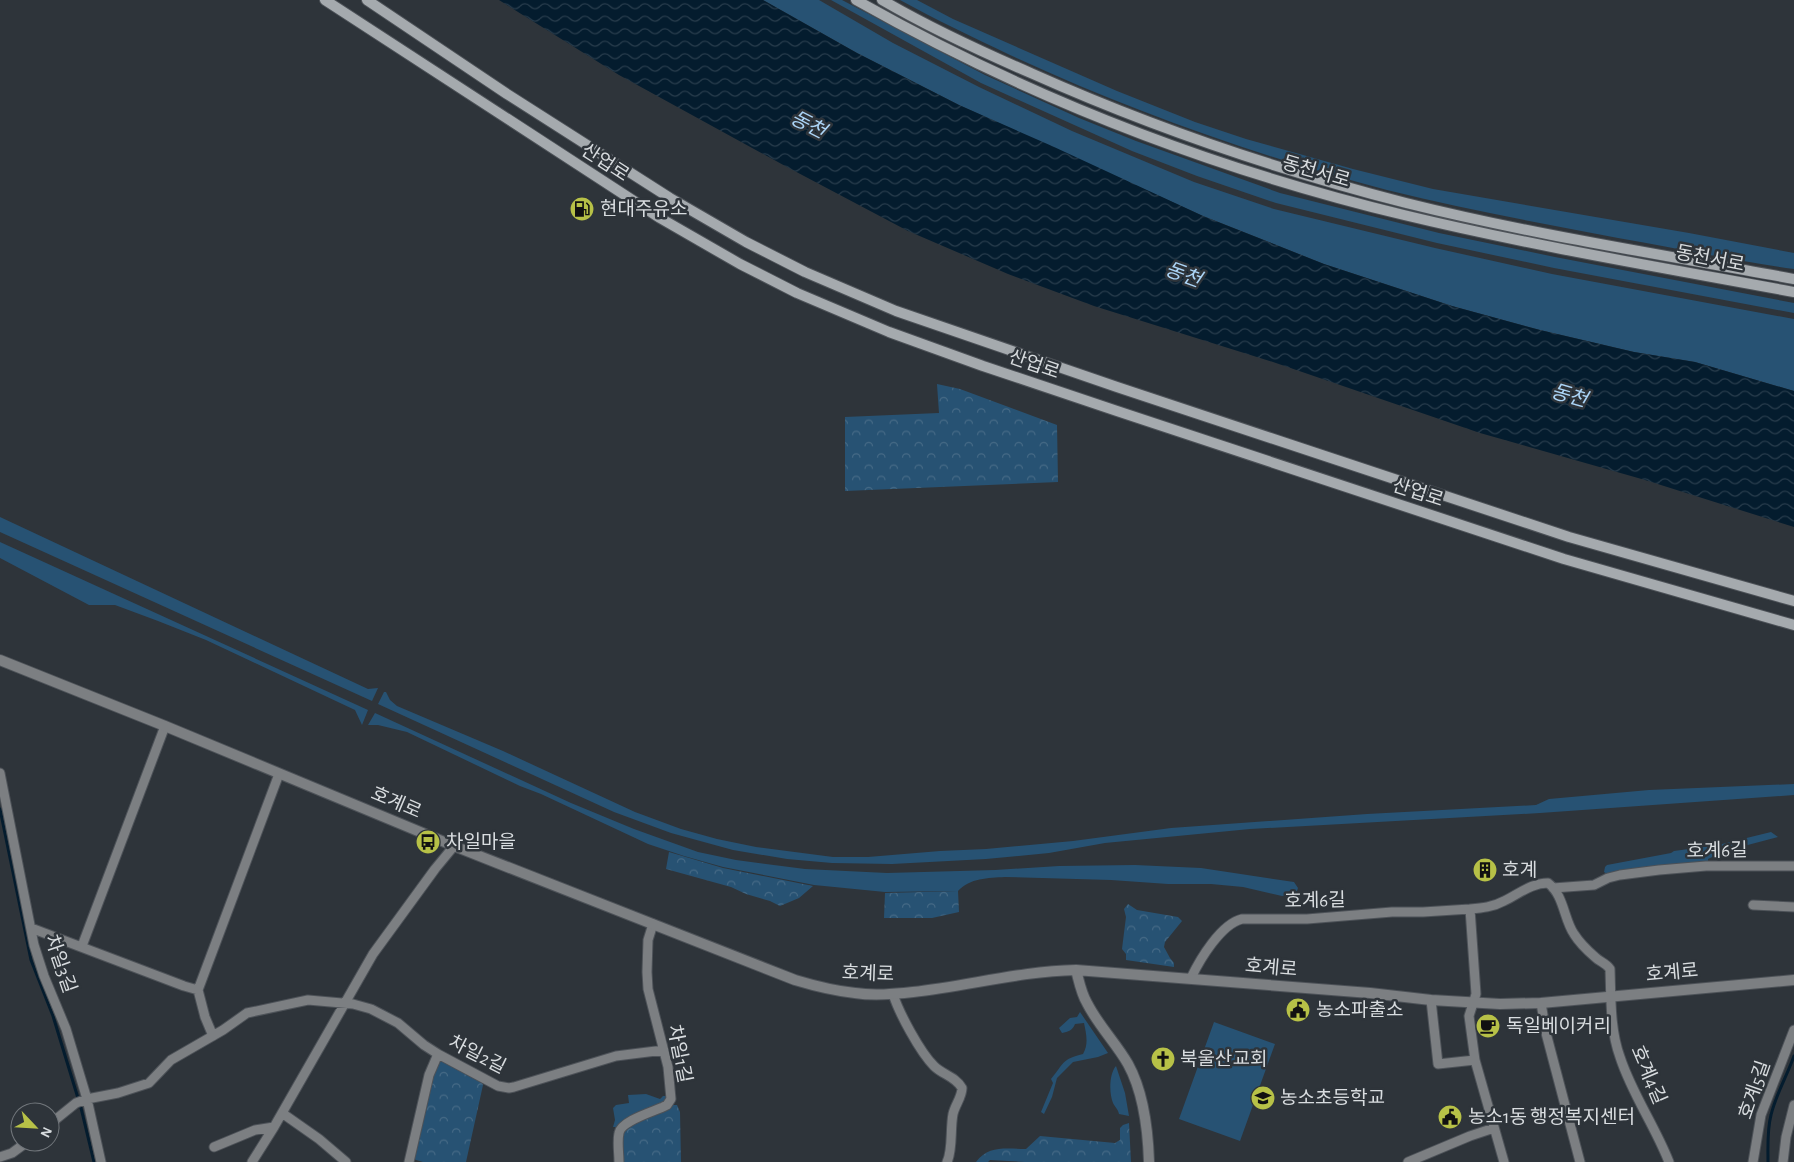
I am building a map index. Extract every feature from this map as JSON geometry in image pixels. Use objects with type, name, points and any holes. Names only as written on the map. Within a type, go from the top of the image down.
[{"type":"main road","name":"산업로","points":[[325,0],[660,218],[740,264],[797,293],[889,332],[1108,408],[1564,559],[1794,625]]},
{"type":"main road","name":"산업로","points":[[367,0],[507,94],[670,198],[746,242],[805,272],[896,311],[1117,388],[1569,537],[1794,602]]},
{"type":"main road","name":"동천서로","points":[[856,0],[913,31],[1083,111],[1191,152],[1283,182],[1403,215],[1531,243],[1794,292]]},
{"type":"main road","name":"동천서로","points":[[882,0],[996,58],[1089,99],[1194,140],[1286,170],[1407,203],[1528,229],[1794,279]]},
{"type":"street","name":"호계로","points":[[0,660],[454,846],[796,980],[823,988],[857,994],[893,994],[1023,974],[1076,970],[1191,978],[1431,1000],[1541,1003],[1794,980]]},
{"type":"street","points":[[82,946],[165,726]]},
{"type":"street","name":"차일3길","points":[[0,773],[38,960],[61,1014],[87,1098],[101,1162]]},
{"type":"street","points":[[214,1036],[205,1018],[198,990],[279,774]]},
{"type":"street","points":[[252,1162],[384,938],[454,846]]},
{"type":"street","name":"호계6길","points":[[1191,978],[1204,955],[1221,933],[1235,921],[1242,919],[1307,918],[1470,909],[1490,907],[1526,889],[1543,883],[1548,883],[1554,888],[1594,885],[1608,878],[1620,875],[1706,866],[1794,866]]},
{"type":"street","points":[[1554,888],[1565,908],[1574,935],[1594,956],[1608,966],[1611,996]]},
{"type":"street","points":[[1753,905],[1794,907]]},
{"type":"street","points":[[1470,909],[1476,994],[1469,1016],[1474,1060],[1504,1162]]},
{"type":"street","name":"차일1길","points":[[619,1162],[619,1132],[622,1126],[629,1121],[663,1107],[670,1102],[671,1095],[664,1050],[648,989],[648,940],[653,924]]},
{"type":"street","points":[[31,928],[198,990]]},
{"type":"street","points":[[1076,970],[1086,1002],[1120,1052],[1132,1074],[1144,1117],[1148,1139],[1149,1162]]},
{"type":"street","points":[[893,994],[905,1021],[933,1065],[956,1080],[962,1088],[962,1093],[954,1113],[947,1162]]},
{"type":"street","name":"호계4길","points":[[1611,996],[1619,1056],[1669,1162]]},
{"type":"street","name":"차일2길","points":[[60,1116],[76,1103],[87,1098],[118,1093],[149,1083],[171,1060],[214,1036],[242,1016],[257,1010],[308,1000],[344,1003],[371,1009],[391,1018],[438,1054],[490,1082],[509,1088],[616,1056],[664,1050]]},
{"type":"street","points":[[1431,1000],[1438,1064],[1474,1060]]},
{"type":"street","points":[[1541,1003],[1546,1033],[1580,1162]]},
{"type":"street","name":"호계5길","points":[[1753,1162],[1760,1115],[1794,1030]]},
{"type":"street","points":[[409,1162],[429,1075],[438,1054]]},
{"type":"street","points":[[1783,1162],[1786,1137],[1794,1105]]},
{"type":"street","points":[[282,1113],[312,1134],[346,1162]]},
{"type":"street","points":[[214,1147],[254,1130],[274,1127]]},
{"type":"street","points":[[1408,1162],[1494,1128]]},
{"type":"green space","points":[[763,0],[819,0],[893,43],[979,87],[1072,131],[1194,182],[1274,209],[1552,274],[1794,319],[1794,391],[1695,362],[1634,352],[1540,330],[1452,306],[1324,264],[1203,216],[959,105],[857,53]]},
{"type":"green space","points":[[831,0],[842,0],[985,75],[1079,118],[1136,141],[1280,193],[1439,233],[1794,303],[1794,313],[1554,268],[1437,243],[1276,203],[1132,151],[981,83]]},
{"type":"green space","points":[[900,0],[917,0],[953,19],[1117,91],[1195,122],[1246,139],[1433,189],[1794,253],[1794,269],[1473,210],[1338,177],[1195,131],[1102,95],[1010,55]]},
{"type":"green space","points":[[937,384],[960,389],[1057,425],[1058,482],[845,491],[845,417],[939,413]]},
{"type":"green space","points":[[0,517],[368,689],[378,688],[372,701],[0,532]]},
{"type":"green space","points":[[0,542],[368,710],[362,725],[355,710],[206,640],[115,605],[89,605],[0,558]]},
{"type":"green space","points":[[384,692],[397,706],[503,751],[635,812],[681,829],[756,847],[833,857],[868,857],[986,849],[1073,841],[1171,828],[1367,814],[1536,805],[1549,799],[1649,790],[1794,784],[1794,795],[1540,813],[1250,829],[1105,843],[1049,853],[986,859],[892,864],[832,863],[787,859],[733,850],[671,833],[614,812],[378,704]]},
{"type":"green space","points":[[375,713],[571,803],[634,829],[698,852],[736,860],[805,869],[887,873],[1059,866],[1135,865],[1201,868],[1294,882],[1298,888],[1296,894],[1282,896],[1243,887],[1211,884],[1005,877],[974,881],[958,891],[885,892],[814,885],[723,867],[648,844],[407,732],[378,725],[368,725]]},
{"type":"green space","points":[[1771,832],[1778,837],[1725,851],[1708,859],[1708,862],[1607,874],[1604,872],[1607,865],[1674,851],[1718,845]]},
{"type":"green space","points":[[669,852],[723,868],[813,886],[799,898],[780,906],[731,887],[666,869]]},
{"type":"green space","points":[[958,891],[959,912],[932,918],[884,918],[885,893]]},
{"type":"green space","points":[[1128,904],[1137,910],[1178,917],[1182,921],[1165,942],[1164,947],[1174,963],[1174,967],[1126,960],[1126,954],[1122,949],[1126,917],[1124,909]]},
{"type":"green space","points":[[1080,1012],[1108,1053],[1073,1062],[1057,1078],[1052,1097],[1044,1114],[1041,1112],[1053,1083],[1051,1079],[1067,1060],[1083,1054],[1085,1050],[1084,1023],[1075,1024],[1072,1029],[1064,1033],[1059,1028],[1070,1018],[1077,1017]]},
{"type":"green space","points":[[1214,1022],[1275,1044],[1240,1141],[1179,1119]]},
{"type":"green space","points":[[441,1058],[481,1080],[483,1085],[466,1162],[423,1162],[413,1159],[431,1075]]},
{"type":"green space","points":[[1116,1066],[1125,1093],[1129,1116],[1119,1114],[1113,1103],[1110,1089],[1111,1079]]},
{"type":"green space","points":[[646,1094],[660,1099],[663,1096],[667,1096],[668,1100],[613,1127],[615,1120],[613,1108],[616,1105],[629,1103],[628,1095]]},
{"type":"green space","points":[[672,1105],[677,1105],[680,1112],[681,1162],[621,1162],[621,1136],[624,1128]]},
{"type":"green space","points":[[1129,1123],[1131,1162],[1025,1162],[990,1160],[988,1162],[976,1162],[992,1150],[1026,1149],[1040,1136],[1115,1143],[1120,1140],[1120,1128]]},
{"type":"water","name":"동천","points":[[499,0],[763,0],[857,53],[959,105],[1203,216],[1324,264],[1452,306],[1540,330],[1634,352],[1695,362],[1794,391],[1794,527],[1645,480],[1480,433],[1273,362],[1094,306],[1008,274],[908,231],[787,167],[619,75]]},
{"type":"waterway","points":[[0,809],[31,960],[53,1016],[81,1108],[94,1162]]},
{"type":"waterway","points":[[1768,1162],[1768,1132],[1771,1115],[1794,1056]]},
{"type":"place","name":"현대주유소","points":[[582,209]]},
{"type":"place","name":"차일마을","points":[[428,842]]},
{"type":"place","name":"호계","points":[[1485,870]]},
{"type":"place","name":"농소파출소","points":[[1298,1010]]},
{"type":"place","name":"독일베이커리","points":[[1488,1026]]},
{"type":"place","name":"북울산교회","points":[[1163,1059]]},
{"type":"place","name":"농소초등학교","points":[[1263,1098]]},
{"type":"place","name":"농소1동 행정복지센터","points":[[1450,1117]]}]
